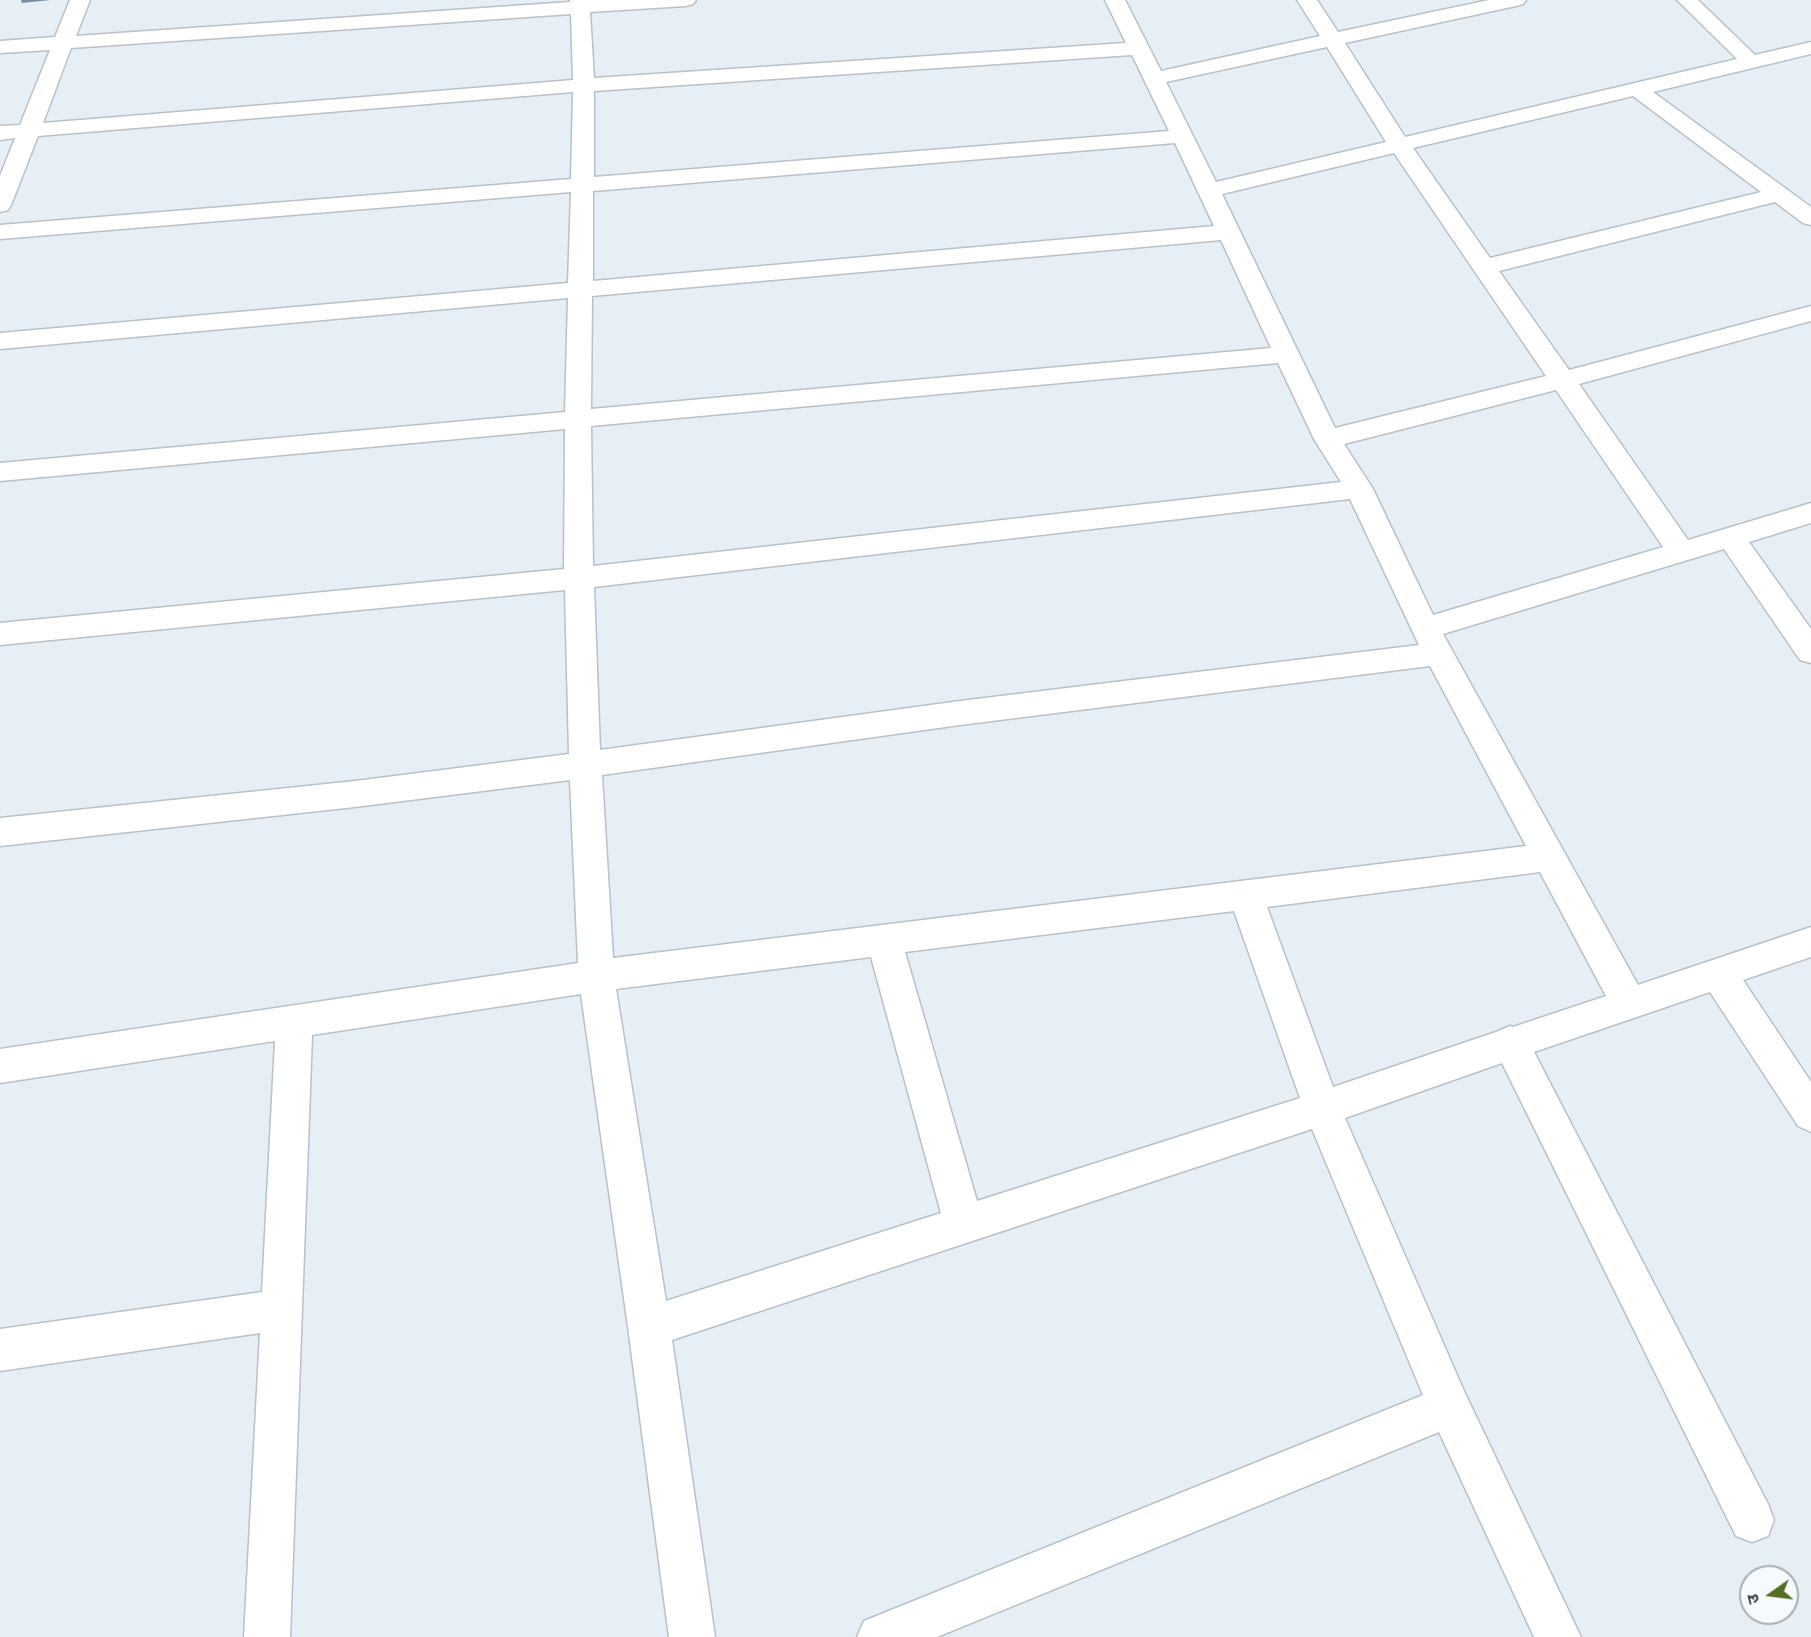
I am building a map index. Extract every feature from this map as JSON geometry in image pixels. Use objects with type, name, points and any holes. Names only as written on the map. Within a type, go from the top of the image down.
[{"type":"street","points":[[0,205],[80,0]]},
{"type":"street","points":[[0,47],[580,4],[686,0]]},
{"type":"street","points":[[1115,0],[1155,78],[1327,439],[1359,489],[1431,641],[1628,1002]]},
{"type":"street","points":[[1307,0],[1399,144],[1682,553]]},
{"type":"street","points":[[1687,0],[1751,62]]},
{"type":"street","points":[[1155,78],[1505,1]]},
{"type":"street","points":[[580,4],[584,85],[578,420],[579,578],[585,765],[596,976],[649,1327],[692,1637]]},
{"type":"street","points":[[0,133],[584,85],[1139,48]]},
{"type":"street","points":[[1209,190],[1811,48]]},
{"type":"street","points":[[1636,89],[1811,218]]},
{"type":"street","points":[[0,232],[581,183],[1183,136]]},
{"type":"street","points":[[1485,267],[1779,194]]},
{"type":"street","points":[[0,341],[1228,232]]},
{"type":"street","points":[[1327,439],[1563,380],[1811,313]]},
{"type":"street","points":[[0,472],[1288,354]]},
{"type":"street","points":[[0,634],[579,578],[1359,489]]},
{"type":"street","points":[[0,832],[355,794],[585,765],[960,713],[1431,641],[1682,553],[1811,513]]},
{"type":"street","points":[[1731,538],[1811,652]]},
{"type":"street","points":[[0,1066],[596,976],[1548,857]]},
{"type":"street","points":[[1245,894],[1322,1108],[1449,1406],[1558,1637]]},
{"type":"street","points":[[884,940],[964,1223]]},
{"type":"street","points":[[649,1327],[1322,1108],[1510,1042],[1811,942]]},
{"type":"street","points":[[1718,973],[1811,1114]]},
{"type":"street","points":[[267,1637],[294,1022]]},
{"type":"street","points":[[1510,1042],[1752,1520]]},
{"type":"street","points":[[0,1350],[280,1310]]},
{"type":"street","points":[[880,1637],[1449,1406]]}]
